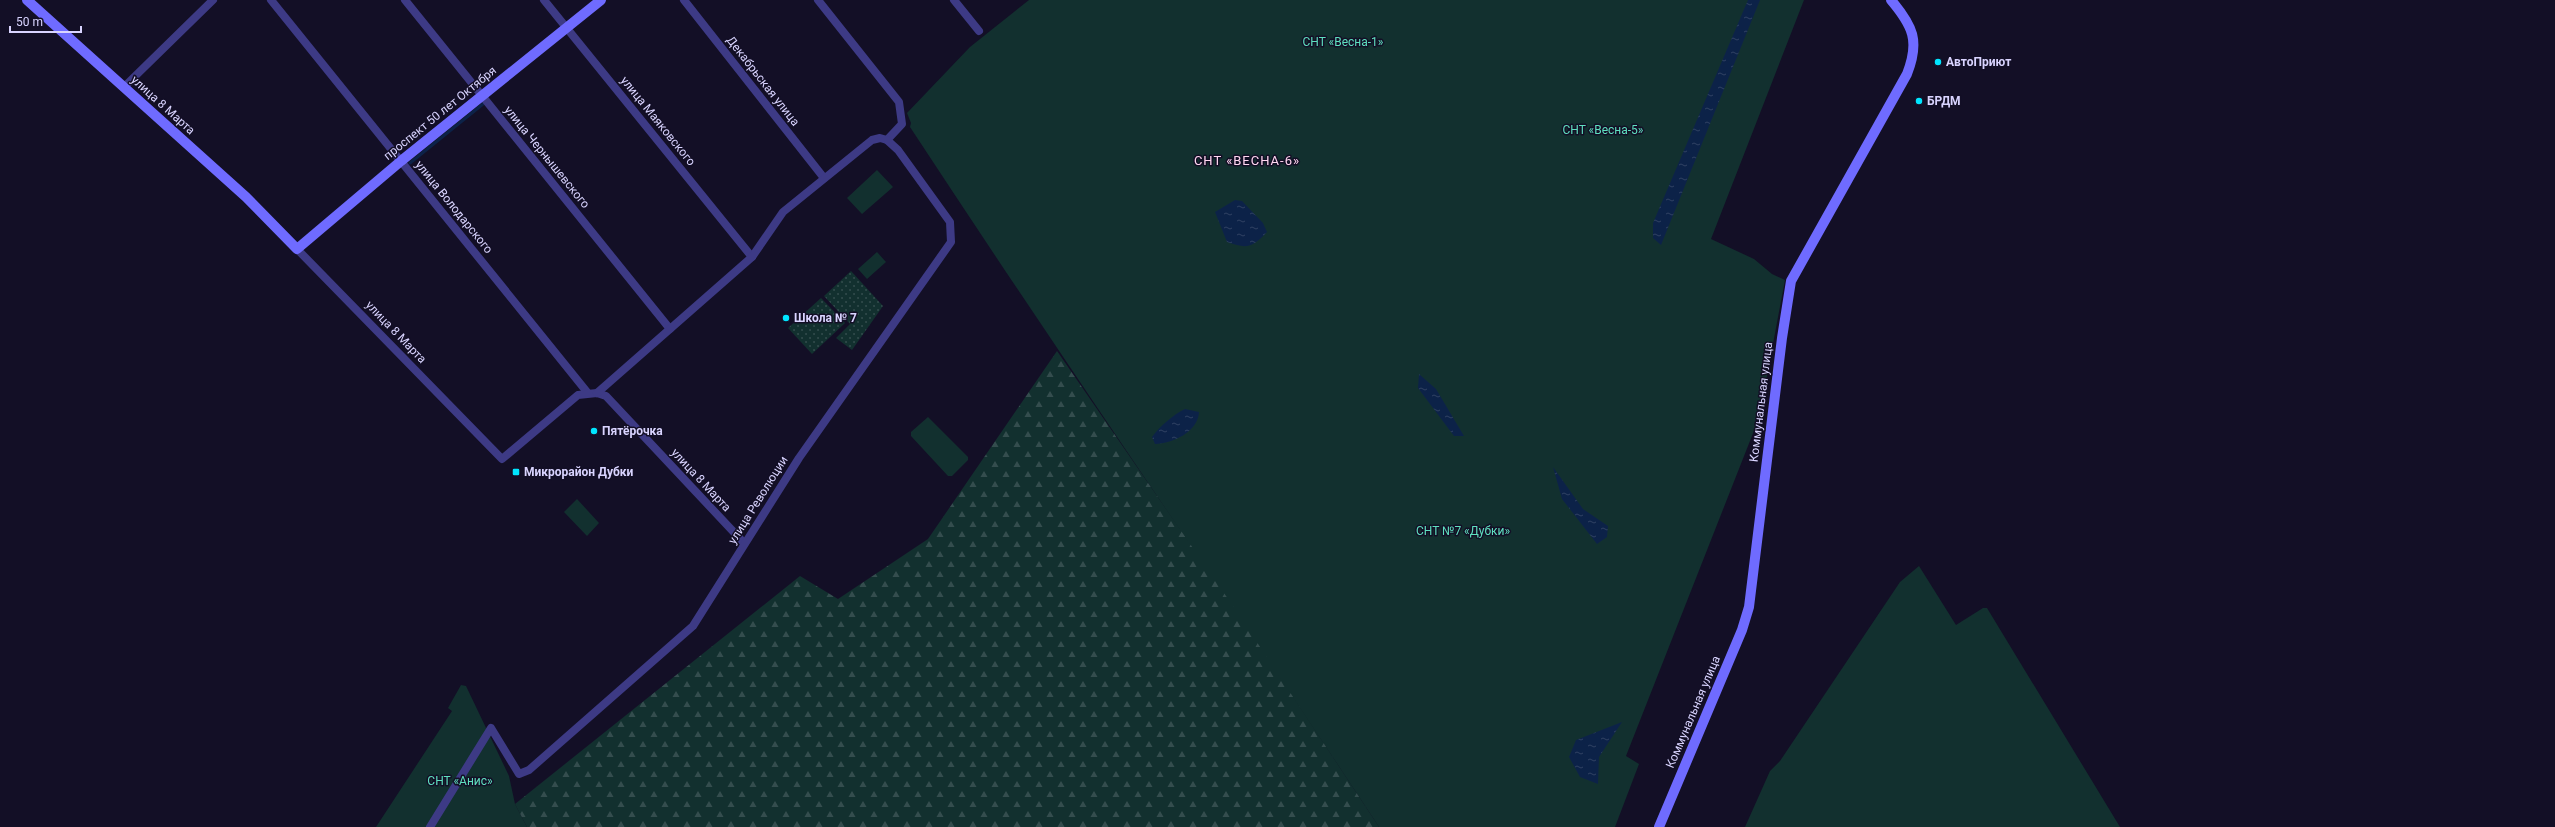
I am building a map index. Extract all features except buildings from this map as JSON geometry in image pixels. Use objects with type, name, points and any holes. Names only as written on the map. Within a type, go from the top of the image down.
[{"type":"street","name":"улица 8 Марта","points":[[27,0],[246,196],[502,459],[578,395],[587,392],[606,396],[744,543]]},
{"type":"street","points":[[124,87],[213,0]]},
{"type":"street","name":"улица Володарского","points":[[271,0],[587,392]]},
{"type":"street","name":"улица Чернышевского","points":[[405,0],[670,329]]},
{"type":"street","name":"улица Маяковского","points":[[544,0],[568,27],[752,257]]},
{"type":"street","name":"проспект 50 лет Октября","points":[[297,249],[401,160],[601,0]]},
{"type":"street","name":"Декабрьская улица","points":[[684,0],[824,178]]},
{"type":"street","points":[[597,393],[752,257],[783,212],[872,140],[880,138],[887,140],[902,124],[899,102],[818,0]]},
{"type":"street","points":[[954,0],[979,31]]},
{"type":"street","name":"Коммунальная улица","points":[[1659,827],[1742,630],[1749,607],[1782,338],[1792,281],[1907,74],[1912,61],[1914,40],[1911,28],[1891,0]]},
{"type":"street","name":"улица Революции","points":[[430,827],[489,734],[491,728],[520,774],[529,770],[693,626],[799,458],[951,242],[950,222],[898,150],[887,140]]},
{"type":"green space","points":[[1029,0],[1804,0],[1711,239],[1754,259],[1772,274],[1785,280],[1759,418],[1626,756],[1639,764],[1615,827],[1379,827],[910,127],[911,123],[907,113],[970,47]]},
{"type":"green space","points":[[877,170],[893,187],[862,214],[847,198]]},
{"type":"green space","points":[[877,252],[886,262],[867,279],[858,269]]},
{"type":"green space","points":[[851,271],[883,306],[852,350],[836,338],[850,324],[824,296]]},
{"type":"green space","points":[[821,298],[845,323],[812,354],[788,328]]},
{"type":"green space","points":[[1057,351],[1235,609],[1379,827],[527,827],[515,804],[800,576],[838,599],[928,539]]},
{"type":"green space","points":[[928,417],[968,457],[968,460],[952,476],[948,476],[911,436],[911,432]]},
{"type":"green space","points":[[577,499],[599,523],[587,536],[564,512]]},
{"type":"green space","points":[[1919,566],[1956,625],[1983,608],[1987,608],[2120,827],[1745,827],[1770,771],[1780,761],[1900,582]]},
{"type":"green space","name":"СНТ «Анис»","points":[[461,685],[466,686],[509,776],[515,804],[527,827],[376,827],[452,711],[448,708]]},
{"type":"water","points":[[1748,0],[1760,0],[1661,245],[1653,238],[1653,223]]},
{"type":"water","points":[[1235,200],[1242,201],[1263,223],[1267,232],[1249,246],[1240,246],[1227,242],[1215,212]]},
{"type":"water","points":[[1419,374],[1436,389],[1464,436],[1454,436],[1418,388]]},
{"type":"water","points":[[1185,409],[1199,412],[1198,419],[1189,431],[1177,439],[1155,444],[1152,437],[1155,433],[1172,417]]},
{"type":"water","points":[[1553,467],[1583,509],[1608,526],[1607,537],[1597,544],[1562,499]]},
{"type":"water","points":[[1622,722],[1599,757],[1598,784],[1580,777],[1569,757],[1576,740]]},
{"type":"waterway","points":[[410,163],[483,104]]},
{"type":"place","name":"АвтоПриют","points":[[1938,62]]},
{"type":"place","name":"БРДМ","points":[[1919,101]]},
{"type":"place","name":"Школа № 7","points":[[786,318]]},
{"type":"place","name":"Пятёрочка","points":[[594,431]]},
{"type":"place","name":"Микрорайон Дубки","points":[[516,472]]},
{"type":"district","name":"СНТ «ВЕСНА-6»","points":[[1247,160]]},
{"type":"park label","name":"СНТ «Весна-1»","points":[[1343,42]]},
{"type":"park label","name":"СНТ «Весна-5»","points":[[1603,130]]},
{"type":"park label","name":"СНТ №7 «Дубки»","points":[[1463,531]]}]
